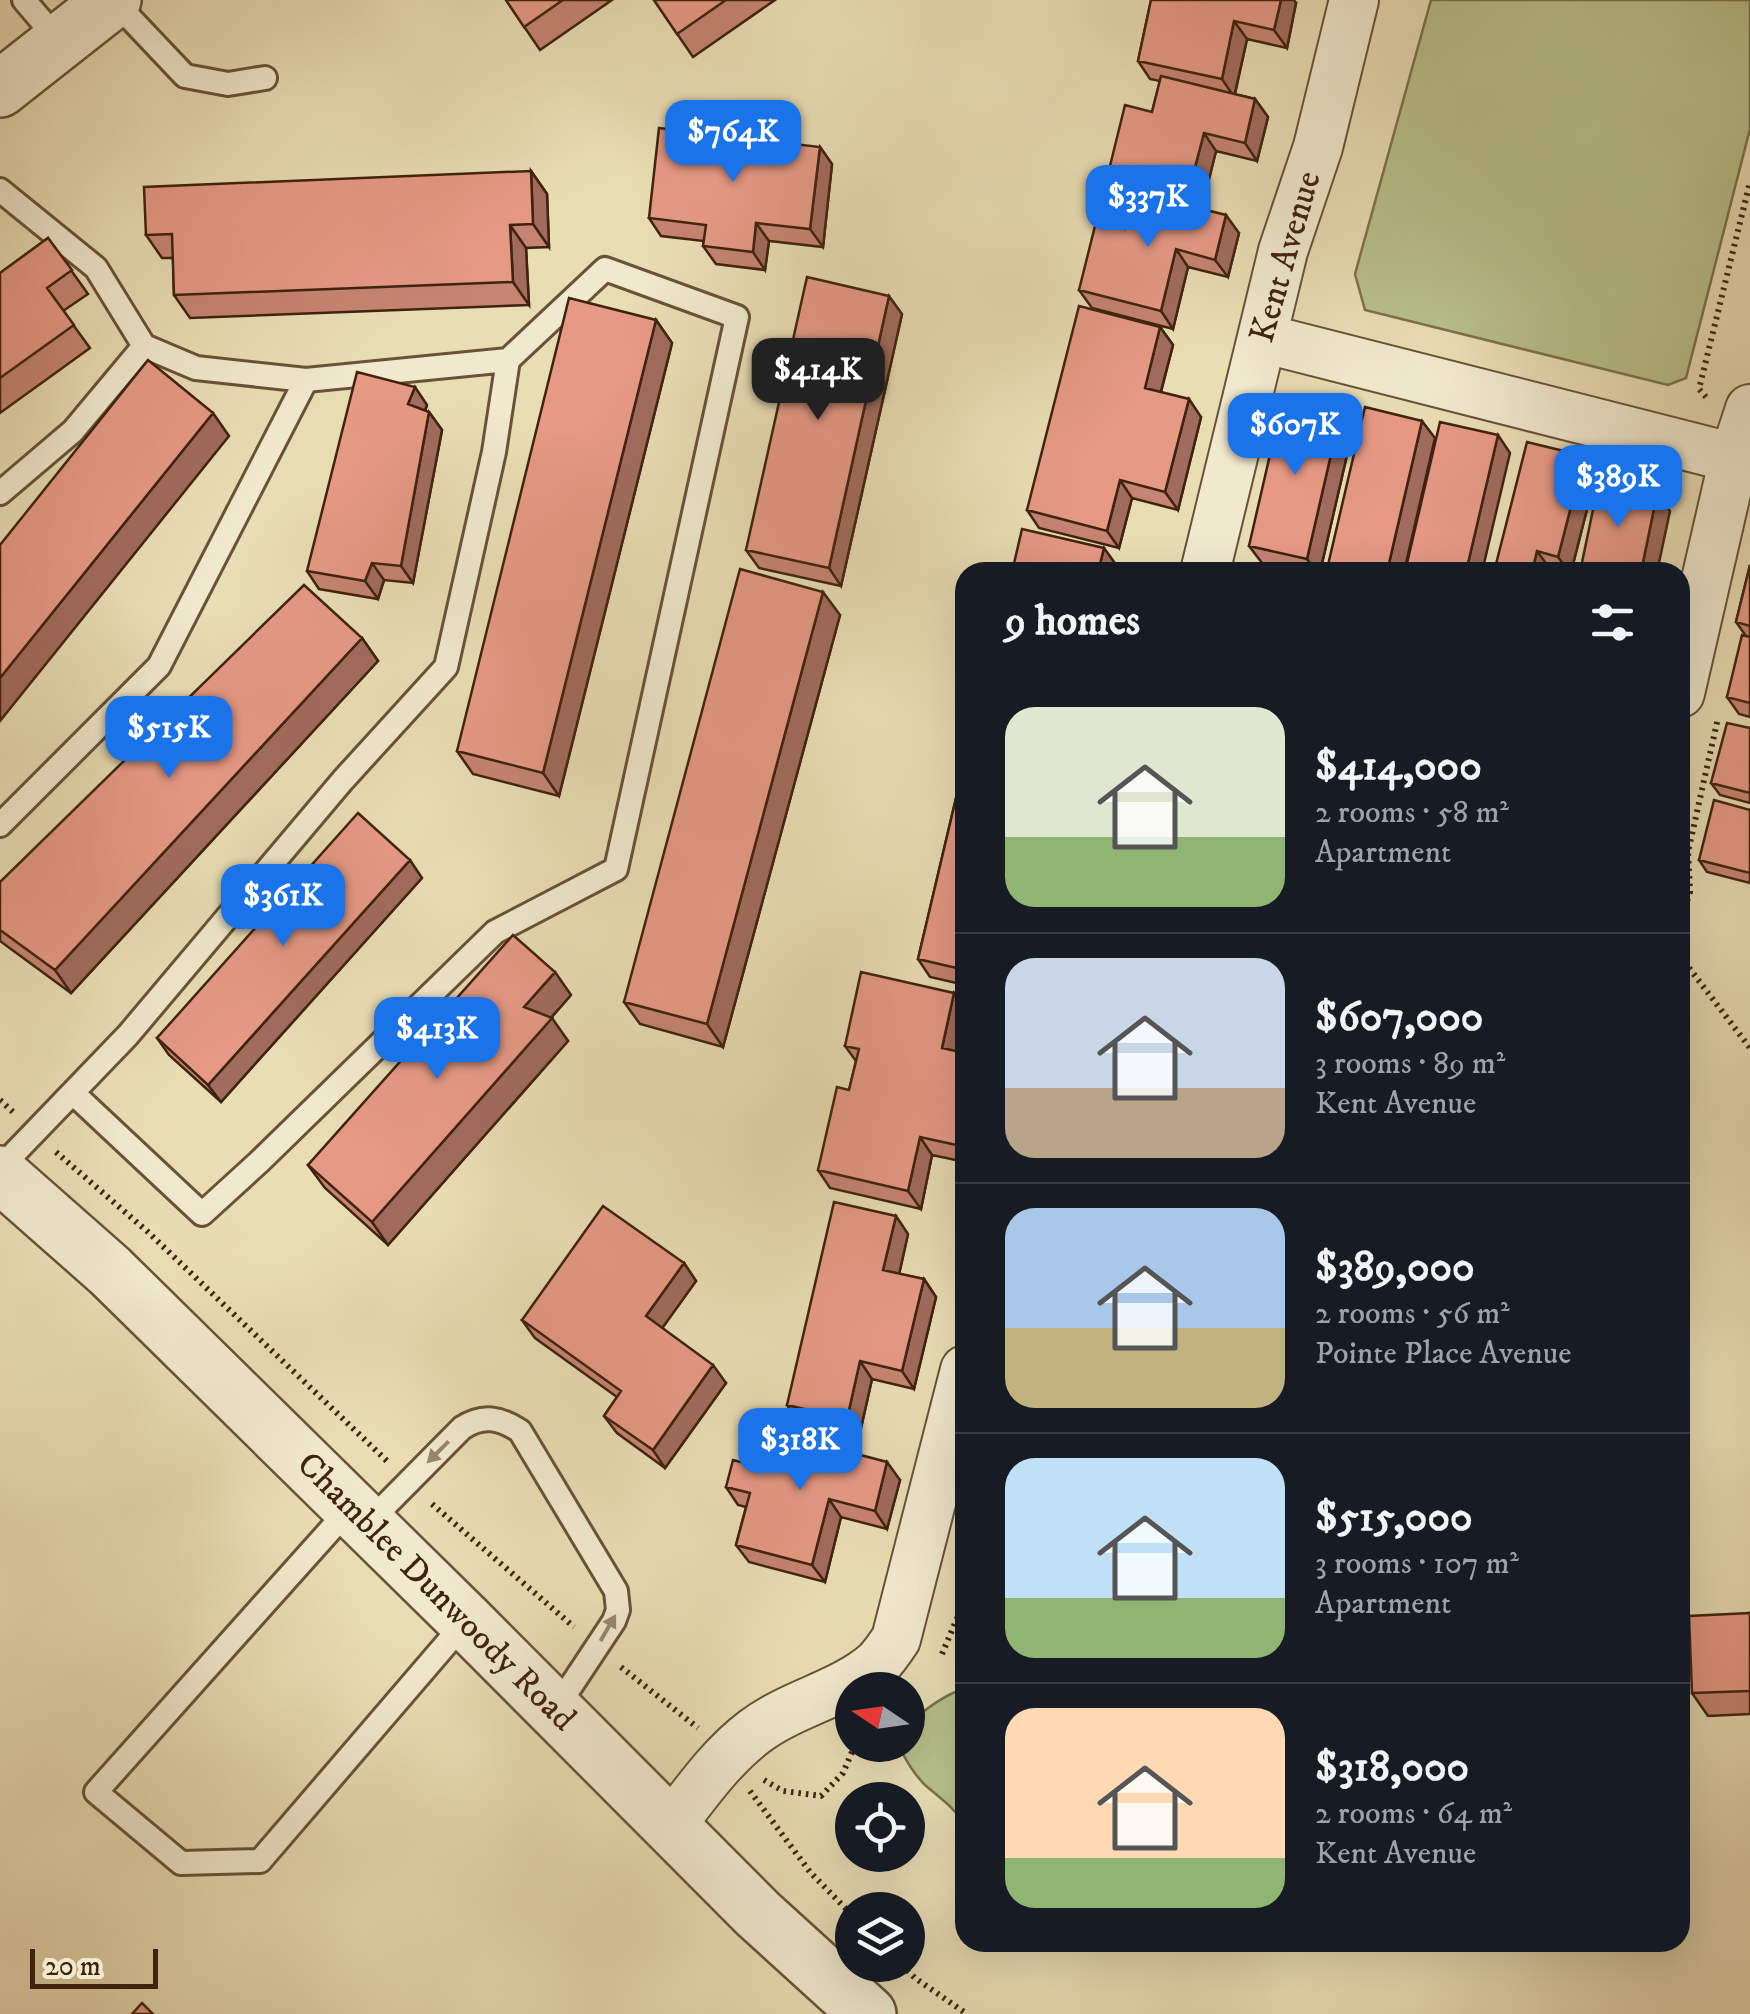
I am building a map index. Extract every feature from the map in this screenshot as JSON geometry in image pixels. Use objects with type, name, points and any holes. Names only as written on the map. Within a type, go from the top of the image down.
[{"type":"street","points":[[0,89],[113,0]]},
{"type":"street","name":"Kent Avenue","points":[[1207,562],[1283,251],[1318,147],[1354,0]]},
{"type":"street","points":[[1262,338],[1742,460]]},
{"type":"street","points":[[1699,705],[1750,409]]},
{"type":"street","name":"Chamblee Dunwoody Road","points":[[0,1171],[110,1271],[758,1914],[868,2014]]},
{"type":"street","points":[[671,1825],[725,1757],[756,1730],[860,1677],[880,1662],[896,1639],[955,1446]]},
{"type":"lane","points":[[24,0],[60,42]]},
{"type":"lane","points":[[113,0],[185,76],[228,84],[266,78]]},
{"type":"lane","points":[[0,190],[96,268],[144,346],[196,368],[306,380],[508,360],[606,268],[737,317],[616,868],[495,932],[202,1214],[74,1094]]},
{"type":"lane","points":[[0,492],[74,431],[144,346]]},
{"type":"lane","points":[[0,1171],[128,1035],[343,780],[446,667],[494,452],[508,360]]},
{"type":"lane","points":[[0,825],[159,666],[306,380]]},
{"type":"lane","points":[[466,1621],[260,1861],[181,1864],[96,1792],[359,1516],[474,1420],[507,1422],[520,1431],[616,1591],[614,1621],[555,1710]]},
{"type":"path","points":[[1699,388],[1750,182]]},
{"type":"path","points":[[1690,825],[1699,705]]},
{"type":"path","points":[[1690,969],[1750,1048]]},
{"type":"path","points":[[725,1757],[783,1791],[821,1796],[843,1773],[847,1762]]},
{"type":"path","points":[[922,1982],[967,2014]]},
{"type":"green space","points":[[1431,0],[1750,0],[1750,129],[1686,378],[1668,385],[1365,310],[1355,274]]},
{"type":"green space","points":[[955,1693],[955,1812],[908,1762],[925,1762],[925,1711]]},
{"type":"building","points":[[506,0],[563,0],[524,27]]},
{"type":"building","points":[[654,0],[726,0],[677,34]]},
{"type":"building","points":[[1151,0],[1281,0],[1274,30],[1234,21],[1222,79],[1138,61]]},
{"type":"building","points":[[1161,76],[1255,99],[1245,143],[1204,133],[1188,194],[1108,174],[1125,105],[1152,112]]},
{"type":"building","points":[[659,128],[820,147],[810,229],[756,223],[753,252],[703,246],[706,225],[649,218]]},
{"type":"building","points":[[531,171],[533,224],[510,225],[513,282],[174,295],[172,234],[146,235],[144,187]]},
{"type":"building","points":[[1134,192],[1226,215],[1215,260],[1176,249],[1161,311],[1079,290],[1096,222],[1125,229]]},
{"type":"building","points":[[48,238],[72,270],[47,288],[74,325],[0,378],[0,273]]},
{"type":"building","points":[[807,277],[889,296],[829,568],[746,550]]},
{"type":"building","points":[[569,298],[656,320],[543,773],[457,751]]},
{"type":"building","points":[[1079,306],[1160,327],[1145,388],[1189,399],[1165,492],[1120,480],[1107,531],[1027,510]]},
{"type":"building","points":[[148,360],[213,413],[0,678],[0,545]]},
{"type":"building","points":[[357,372],[415,387],[408,404],[429,412],[401,566],[372,563],[365,581],[307,571]]},
{"type":"building","points":[[1283,398],[1341,411],[1307,559],[1249,546]]},
{"type":"building","points":[[1365,407],[1422,421],[1389,562],[1329,562]]},
{"type":"building","points":[[1440,422],[1498,435],[1468,562],[1407,562]]},
{"type":"building","points":[[1527,442],[1584,456],[1558,557],[1537,551],[1534,562],[1497,562]]},
{"type":"building","points":[[1599,481],[1657,494],[1643,562],[1582,562]]},
{"type":"building","points":[[1022,529],[1104,548],[1100,562],[1014,562]]},
{"type":"building","points":[[1750,565],[1750,626],[1736,622]]},
{"type":"building","points":[[740,569],[823,592],[707,1024],[624,1002]]},
{"type":"building","points":[[304,585],[362,638],[55,970],[0,930],[0,882]]},
{"type":"building","points":[[1742,635],[1750,637],[1750,703],[1727,697]]},
{"type":"building","points":[[1727,723],[1750,728],[1750,793],[1711,783]]},
{"type":"building","points":[[1714,800],[1750,810],[1750,873],[1699,860]]},
{"type":"building","points":[[955,802],[955,968],[918,959]]},
{"type":"building","points":[[358,813],[410,860],[208,1085],[157,1038]]},
{"type":"building","points":[[513,935],[555,972],[524,1007],[552,1018],[372,1222],[308,1165]]},
{"type":"building","points":[[861,972],[954,993],[942,1048],[955,1051],[955,1145],[920,1137],[908,1191],[818,1170],[837,1087],[849,1090],[859,1049],[845,1046]]},
{"type":"building","points":[[834,1202],[896,1216],[883,1270],[924,1279],[902,1371],[860,1361],[847,1419],[787,1405]]},
{"type":"building","points":[[603,1206],[684,1263],[646,1316],[713,1365],[653,1450],[604,1416],[621,1391],[522,1320]]},
{"type":"building","points":[[765,1430],[887,1462],[875,1511],[829,1499],[812,1565],[736,1545],[750,1493],[726,1487],[733,1460],[756,1466]]},
{"type":"building","points":[[1750,1613],[1750,1691],[1692,1693],[1690,1616]]},
{"type":"building","points":[[142,2003],[153,2014],[132,2014]]}]
